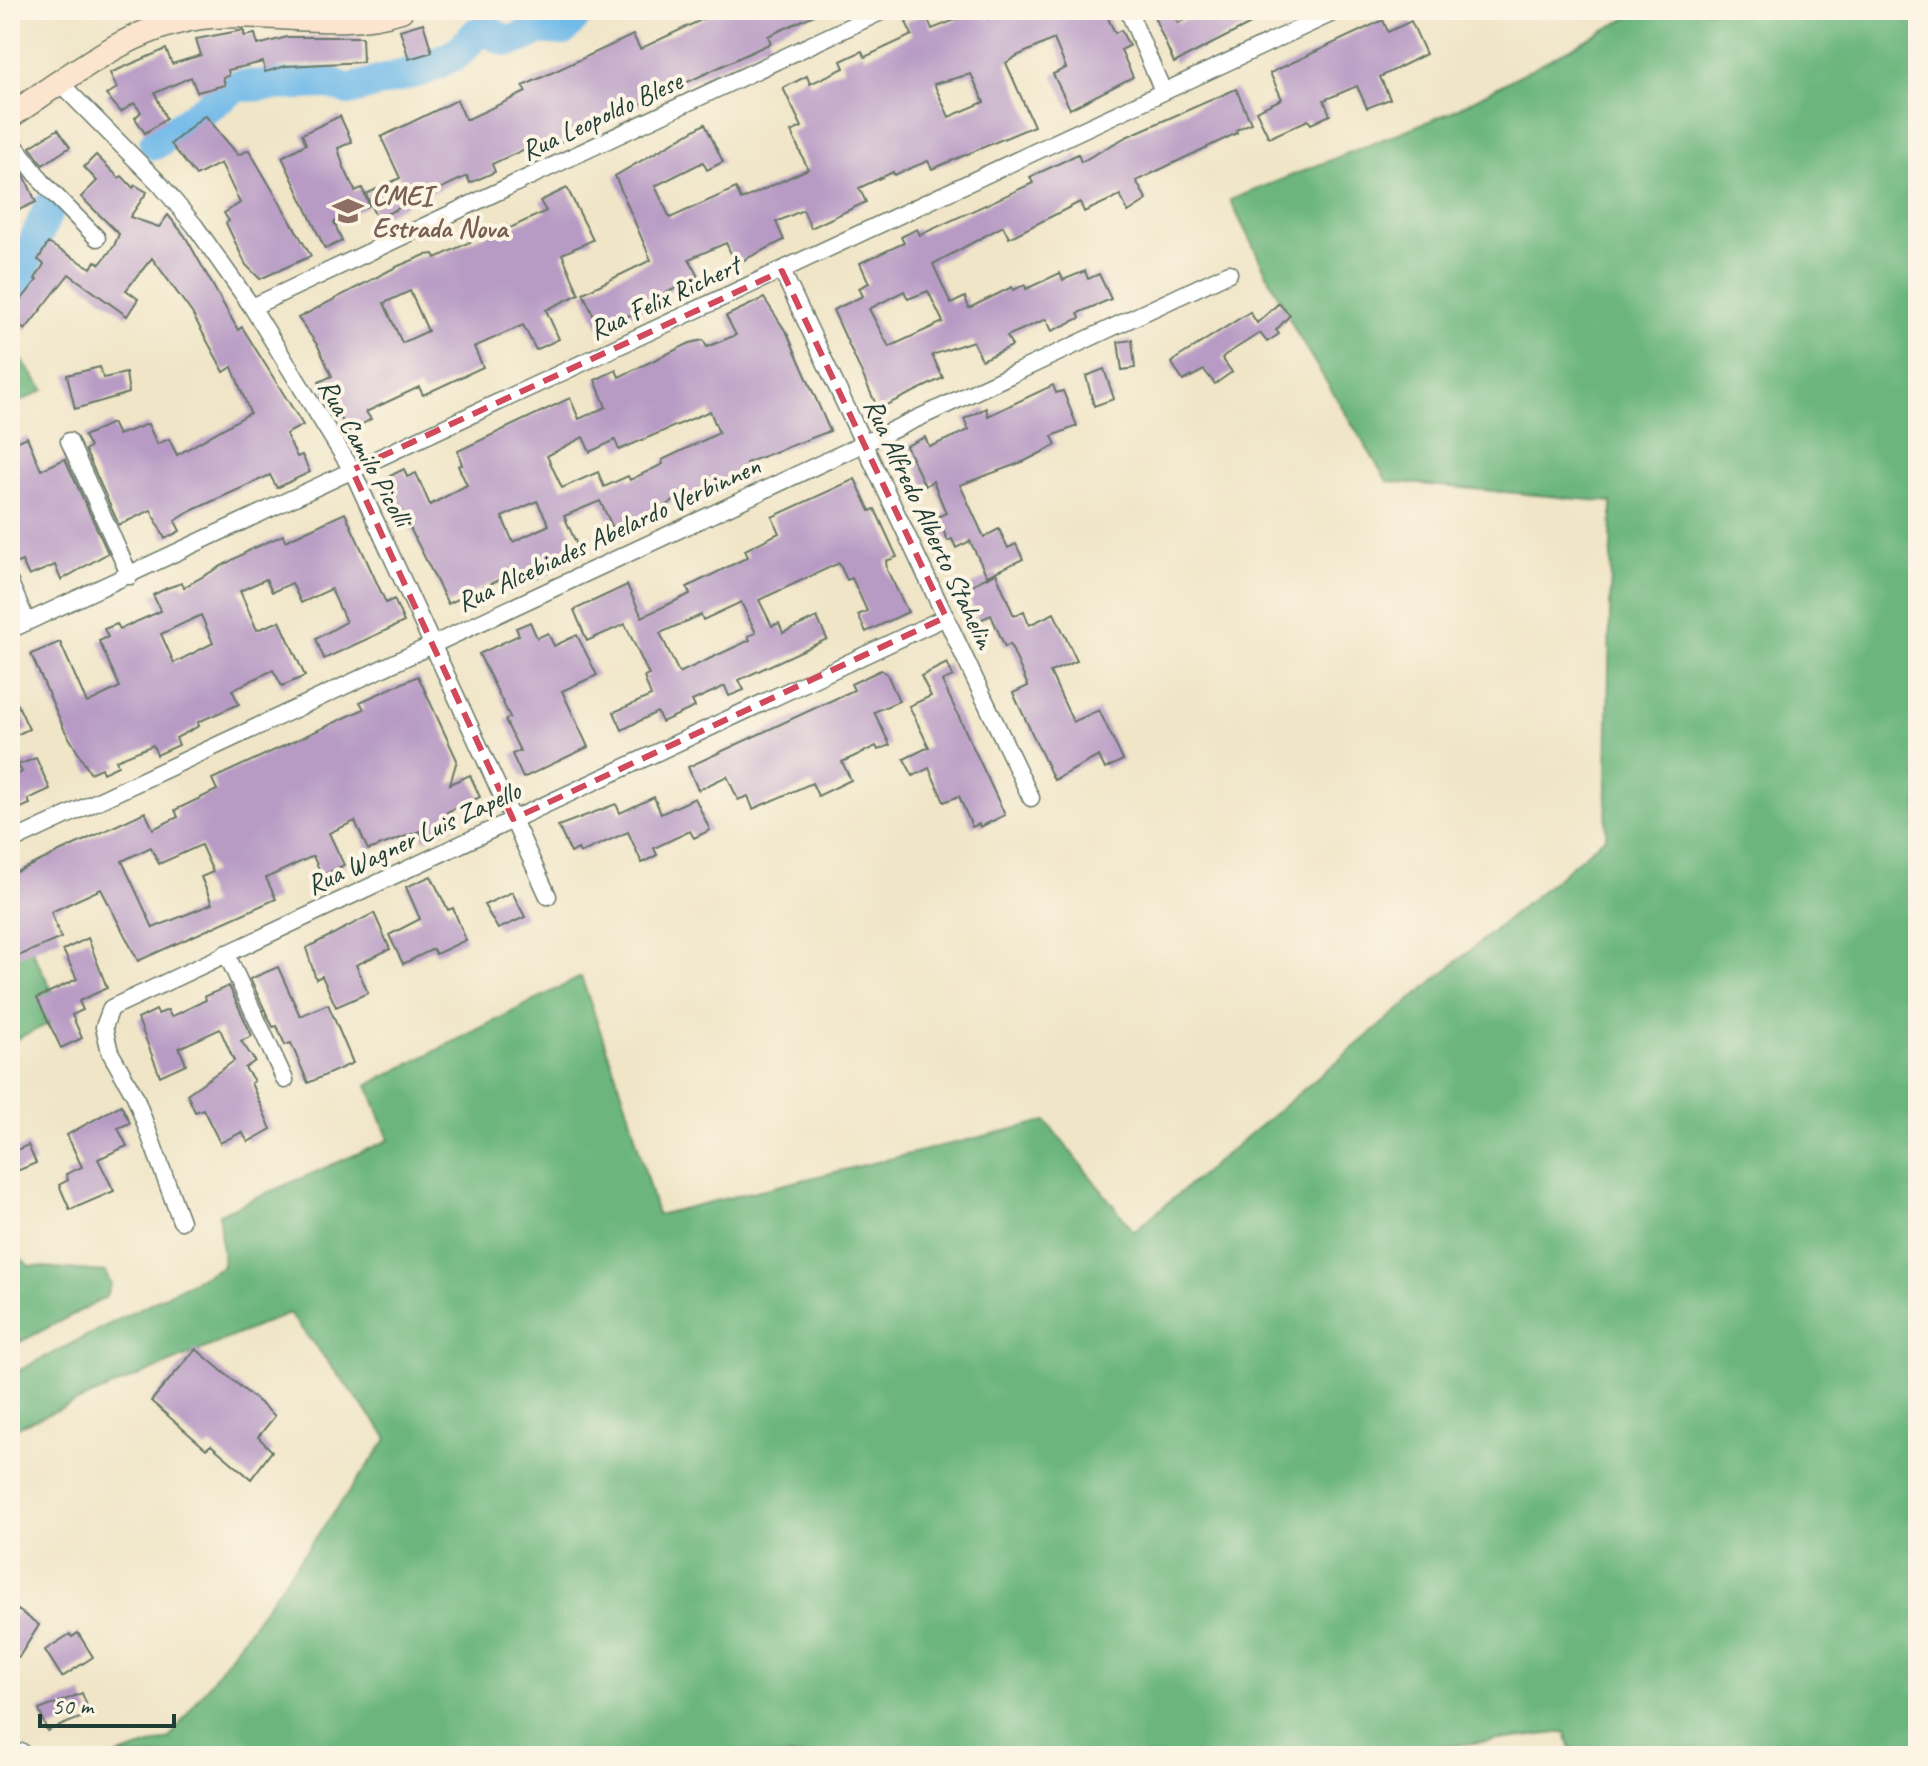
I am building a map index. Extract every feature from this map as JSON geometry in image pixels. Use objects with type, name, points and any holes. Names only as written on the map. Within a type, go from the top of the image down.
[{"type":"street","points":[[10,116],[131,38],[180,20],[235,15],[401,10]]},
{"type":"street","name":"Rua Leopoldo Blese","points":[[252,307],[885,10]]},
{"type":"street","points":[[1128,10],[1163,91]]},
{"type":"street","name":"Rua Felix Richert","points":[[16,623],[130,576],[1339,10]]},
{"type":"street","name":"Rua Camilo Picolli","points":[[60,83],[159,183],[195,226],[252,307],[352,470],[434,642],[548,896]]},
{"type":"street","points":[[10,139],[44,184],[97,238]]},
{"type":"street","name":"Rua Alfredo Alberto Stahelin","points":[[782,271],[1031,798]]},
{"type":"street","name":"Rua Alcebiades Abelardo Verbinnen","points":[[10,842],[1229,273]]},
{"type":"street","points":[[69,441],[130,576]]},
{"type":"street","points":[[10,583],[16,623]]},
{"type":"street","name":"Rua Wagner Luis Zapello","points":[[181,1221],[135,1096],[110,1052],[104,1027],[111,1008],[946,617]]},
{"type":"street","points":[[226,953],[285,1080]]},
{"type":"lane","points":[[14,1756],[23,1748]]},
{"type":"highlighted area","points":[[782,271],[946,617],[513,819],[352,470]]},
{"type":"green space","points":[[1642,10],[1918,10],[1918,1756],[1573,1756],[1566,1732],[1364,1756],[116,1756],[169,1739],[388,1438],[289,1313],[10,1430],[10,1375],[223,1266],[219,1214],[389,1140],[368,1085],[581,977],[626,1103],[657,1215],[1046,1121],[1134,1231],[1606,837],[1612,502],[1387,481],[1296,332],[1230,200],[1449,113]]},
{"type":"green space","points":[[10,344],[44,390],[10,407]]},
{"type":"green space","points":[[28,943],[54,994],[48,1024],[10,1042],[10,952]]},
{"type":"green space","points":[[10,1248],[29,1266],[105,1272],[111,1284],[105,1298],[10,1347]]},
{"type":"building","points":[[722,10],[825,10],[768,36],[771,43],[528,157],[525,149],[492,164],[495,172],[470,183],[467,176],[378,218],[374,213],[366,194],[400,178],[381,137],[457,100],[466,120],[526,92],[523,86],[633,35],[640,49]]},
{"type":"building","points":[[966,10],[983,10],[987,19],[1006,10],[1104,10],[1115,33],[1121,30],[1129,46],[1121,50],[1133,77],[1070,109],[1053,74],[1066,68],[1054,39],[1017,56],[1006,63],[1034,126],[932,169],[928,161],[894,175],[893,172],[859,188],[866,202],[811,228],[803,210],[776,222],[784,240],[736,264],[726,243],[689,259],[698,277],[646,305],[647,308],[599,328],[583,293],[651,260],[615,176],[705,124],[723,162],[707,170],[703,162],[655,186],[670,218],[736,188],[741,200],[808,169],[791,132],[802,127],[783,88],[807,76],[810,84],[844,68],[841,61],[862,51],[865,57],[912,35],[906,22],[925,13],[932,29],[968,15]],"holes":[[[971,74],[984,102],[949,117],[934,84]]]},
{"type":"building","points":[[1160,10],[1172,10],[1178,23],[1207,10],[1278,10],[1174,63],[1153,14]]},
{"type":"building","points":[[1383,20],[1388,32],[1411,21],[1426,54],[1380,77],[1390,99],[1367,108],[1357,86],[1324,100],[1330,115],[1311,124],[1308,120],[1269,138],[1256,111],[1282,99],[1270,73]]},
{"type":"building","points":[[423,23],[432,52],[409,59],[400,30]]},
{"type":"building","points":[[244,30],[244,36],[255,34],[258,45],[287,37],[362,37],[363,62],[286,66],[265,72],[263,62],[228,70],[229,76],[223,77],[225,85],[197,92],[191,77],[155,93],[166,119],[145,133],[135,118],[141,112],[134,103],[121,112],[106,95],[117,88],[110,73],[166,49],[172,64],[201,55],[196,39]]},
{"type":"building","points":[[1236,89],[1251,123],[1236,130],[1237,133],[1136,181],[1147,200],[1128,212],[1120,195],[1084,212],[1080,202],[1009,238],[1003,226],[933,264],[951,304],[965,297],[969,308],[1012,287],[1013,290],[1025,285],[1026,289],[1060,273],[1063,280],[1085,271],[1088,279],[1099,274],[1111,299],[1078,313],[1080,318],[1052,331],[1046,319],[1007,336],[1012,346],[982,360],[973,341],[932,355],[943,378],[878,409],[833,310],[863,296],[859,288],[869,283],[860,263],[904,243],[901,237],[917,229],[920,235],[1033,183],[1030,177],[1078,154],[1081,162],[1126,137]],"holes":[[[904,291],[908,299],[928,291],[943,322],[889,347],[869,309]]]},
{"type":"building","points":[[205,115],[238,155],[249,150],[311,256],[260,279],[246,265],[226,223],[229,221],[224,213],[240,203],[221,163],[196,176],[171,144]]},
{"type":"building","points":[[340,116],[352,142],[338,148],[343,165],[355,191],[362,188],[369,205],[334,222],[342,241],[325,249],[282,157],[306,144],[302,134]]},
{"type":"building","points":[[58,129],[70,147],[43,165],[30,147]]},
{"type":"building","points":[[96,155],[119,178],[122,176],[133,188],[135,185],[147,192],[130,217],[159,227],[168,215],[185,236],[238,330],[242,327],[303,425],[286,434],[297,457],[302,455],[310,472],[277,488],[270,475],[191,511],[175,521],[180,531],[165,539],[151,510],[119,525],[85,450],[90,447],[84,436],[112,423],[118,435],[148,424],[157,444],[169,439],[177,455],[250,413],[232,367],[224,372],[192,313],[152,258],[126,290],[138,299],[127,316],[69,274],[25,330],[10,320],[10,314],[37,280],[44,264],[38,260],[48,243],[91,268],[95,261],[100,264],[114,246],[119,234],[81,197],[97,181],[84,167]]},
{"type":"building","points":[[10,157],[25,177],[36,202],[19,210],[16,204],[10,207]]},
{"type":"building","points":[[567,188],[593,240],[562,254],[579,294],[546,310],[559,339],[536,350],[523,325],[474,347],[483,367],[423,395],[419,387],[366,412],[371,419],[349,432],[319,382],[332,376],[318,346],[298,318],[396,267],[425,255],[434,254],[436,258],[506,225],[508,229],[546,211],[540,201]],"holes":[[[410,291],[428,331],[402,343],[384,303]]]},
{"type":"building","points":[[764,298],[788,335],[830,431],[746,463],[752,477],[739,483],[736,477],[686,501],[683,496],[615,532],[600,501],[564,516],[582,556],[534,579],[530,571],[511,580],[509,575],[448,604],[399,506],[393,509],[386,493],[390,476],[404,469],[407,477],[416,473],[430,505],[467,485],[458,466],[462,465],[458,451],[570,398],[579,419],[606,407],[595,380],[616,370],[619,377],[690,343],[703,340],[707,347],[736,335],[726,316]],"holes":[[[710,411],[719,433],[662,460],[663,464],[630,480],[628,476],[604,487],[598,472],[562,488],[547,456],[583,437],[590,452],[615,440],[619,450]],[[537,501],[549,525],[513,542],[502,517]]]},
{"type":"building","points":[[1279,303],[1290,315],[1276,330],[1279,334],[1267,342],[1260,333],[1225,355],[1222,358],[1232,372],[1215,384],[1204,370],[1183,381],[1172,363],[1177,358],[1250,312],[1257,323]]},
{"type":"building","points":[[1132,340],[1135,368],[1122,370],[1118,342]]},
{"type":"building","points":[[100,367],[103,378],[126,373],[129,393],[75,409],[67,375]]},
{"type":"building","points":[[1104,369],[1114,399],[1094,406],[1086,376]]},
{"type":"building","points":[[1053,385],[1056,393],[1063,391],[1077,426],[1052,436],[1056,445],[1025,461],[960,485],[984,537],[999,529],[1008,548],[1016,544],[1023,559],[987,576],[970,541],[956,548],[952,539],[948,541],[937,517],[946,513],[933,481],[925,486],[906,446],[925,437],[929,446],[934,445],[969,430],[964,419],[986,408],[988,416]]},
{"type":"building","points":[[27,437],[41,470],[65,459],[108,553],[61,580],[55,565],[29,576],[22,561],[10,566],[10,445]]},
{"type":"building","points":[[855,479],[870,511],[875,509],[897,557],[886,561],[887,570],[908,612],[866,632],[858,615],[867,611],[852,578],[847,580],[839,563],[759,600],[772,626],[779,623],[783,633],[817,617],[827,639],[739,680],[744,690],[729,696],[725,686],[692,701],[695,707],[662,722],[657,712],[622,730],[614,712],[651,696],[644,677],[649,675],[625,624],[587,641],[574,610],[627,585],[642,617],[690,594],[687,587],[748,557],[745,550],[779,533],[772,517]],"holes":[[[741,602],[756,633],[748,636],[750,640],[679,673],[660,633],[701,615],[703,620]]]},
{"type":"building","points":[[345,513],[386,603],[394,599],[404,622],[324,659],[316,639],[346,622],[331,589],[301,603],[292,583],[272,592],[266,579],[240,591],[257,630],[280,621],[305,676],[282,686],[273,670],[232,690],[239,704],[198,722],[199,726],[176,738],[179,745],[157,755],[153,745],[116,760],[118,766],[103,773],[101,768],[90,773],[64,729],[31,654],[60,642],[87,703],[120,687],[99,641],[108,637],[104,629],[117,624],[120,629],[161,611],[153,595],[167,588],[182,583],[184,587],[283,535],[285,541]],"holes":[[[201,615],[213,643],[174,663],[161,634]]]},
{"type":"building","points":[[996,573],[1014,616],[1024,611],[1029,625],[1054,613],[1077,661],[1050,672],[1073,722],[1099,710],[1123,760],[1105,769],[1099,756],[1054,780],[1013,693],[1028,686],[1010,644],[1005,647],[991,615],[978,621],[965,588]]},
{"type":"building","points":[[530,622],[537,638],[548,633],[554,646],[577,635],[597,675],[562,691],[588,747],[523,778],[512,754],[520,751],[505,720],[510,717],[479,654],[519,635],[516,628]]},
{"type":"building","points":[[947,663],[953,676],[942,681],[1005,815],[980,827],[979,824],[972,827],[959,796],[944,802],[929,768],[913,776],[904,759],[929,747],[909,706],[931,696],[921,676]]},
{"type":"building","points":[[881,670],[887,674],[899,701],[874,712],[890,745],[878,750],[876,746],[842,762],[851,780],[818,796],[812,783],[753,809],[748,796],[738,800],[727,776],[698,790],[688,767],[854,690],[851,684]]},
{"type":"building","points":[[418,676],[457,760],[450,784],[470,775],[480,797],[447,812],[454,826],[424,840],[420,831],[368,850],[355,821],[329,833],[344,865],[322,876],[313,856],[266,878],[276,899],[138,961],[101,889],[51,912],[61,938],[16,957],[10,946],[10,875],[145,812],[153,829],[178,817],[175,810],[217,790],[212,779],[364,709],[360,702]],"holes":[[[201,845],[213,872],[201,877],[212,904],[153,928],[122,861],[151,847],[159,864]]]},
{"type":"building","points":[[10,688],[29,729],[10,738]]},
{"type":"building","points":[[36,758],[50,789],[28,799],[30,804],[10,813],[10,778],[22,772],[18,765]]},
{"type":"building","points":[[654,797],[661,814],[695,798],[710,830],[694,838],[690,831],[654,848],[657,855],[642,863],[628,832],[580,853],[578,849],[571,853],[558,826],[616,804],[620,813]]},
{"type":"building","points":[[431,876],[448,910],[453,908],[466,940],[436,954],[433,949],[403,964],[389,935],[420,919],[406,887]]},
{"type":"building","points":[[512,892],[525,917],[498,929],[484,905]]},
{"type":"building","points":[[374,913],[390,949],[356,965],[368,993],[336,1007],[322,976],[316,979],[306,948]]},
{"type":"building","points":[[88,938],[107,988],[79,1001],[83,1010],[72,1015],[82,1038],[61,1048],[37,998],[77,979],[63,950]]},
{"type":"building","points":[[278,967],[300,1016],[328,1004],[353,1063],[308,1083],[291,1043],[285,1045],[277,1026],[273,1027],[250,979]]},
{"type":"building","points":[[229,986],[252,1036],[241,1041],[255,1061],[245,1068],[254,1081],[251,1083],[271,1129],[248,1142],[242,1132],[220,1143],[203,1109],[195,1112],[187,1094],[234,1061],[220,1029],[179,1048],[186,1064],[160,1076],[138,1019],[156,1010],[158,1014],[168,1010],[171,1017],[206,1000],[205,996]]},
{"type":"building","points":[[121,1105],[130,1123],[118,1128],[127,1146],[98,1159],[114,1191],[70,1210],[59,1185],[68,1180],[66,1174],[82,1167],[67,1135]]},
{"type":"building","points":[[28,1145],[36,1163],[10,1174],[10,1153]]},
{"type":"building","points":[[196,1349],[275,1416],[258,1437],[272,1451],[251,1479],[211,1445],[206,1449],[151,1401]]},
{"type":"building","points":[[18,1610],[39,1625],[19,1657],[10,1651],[10,1621]]},
{"type":"building","points":[[78,1633],[93,1657],[62,1677],[45,1650],[70,1634],[72,1637]]},
{"type":"building","points":[[82,1693],[90,1714],[47,1731],[39,1710]]},
{"type":"waterway","points":[[155,144],[237,86],[331,83],[348,90],[423,70],[458,53],[477,33],[491,32],[510,41],[540,29],[563,30],[581,10]]},
{"type":"waterway","points":[[10,299],[50,205]]},
{"type":"place","name":"CMEI Estrada Nova","points":[[348,211]]}]
